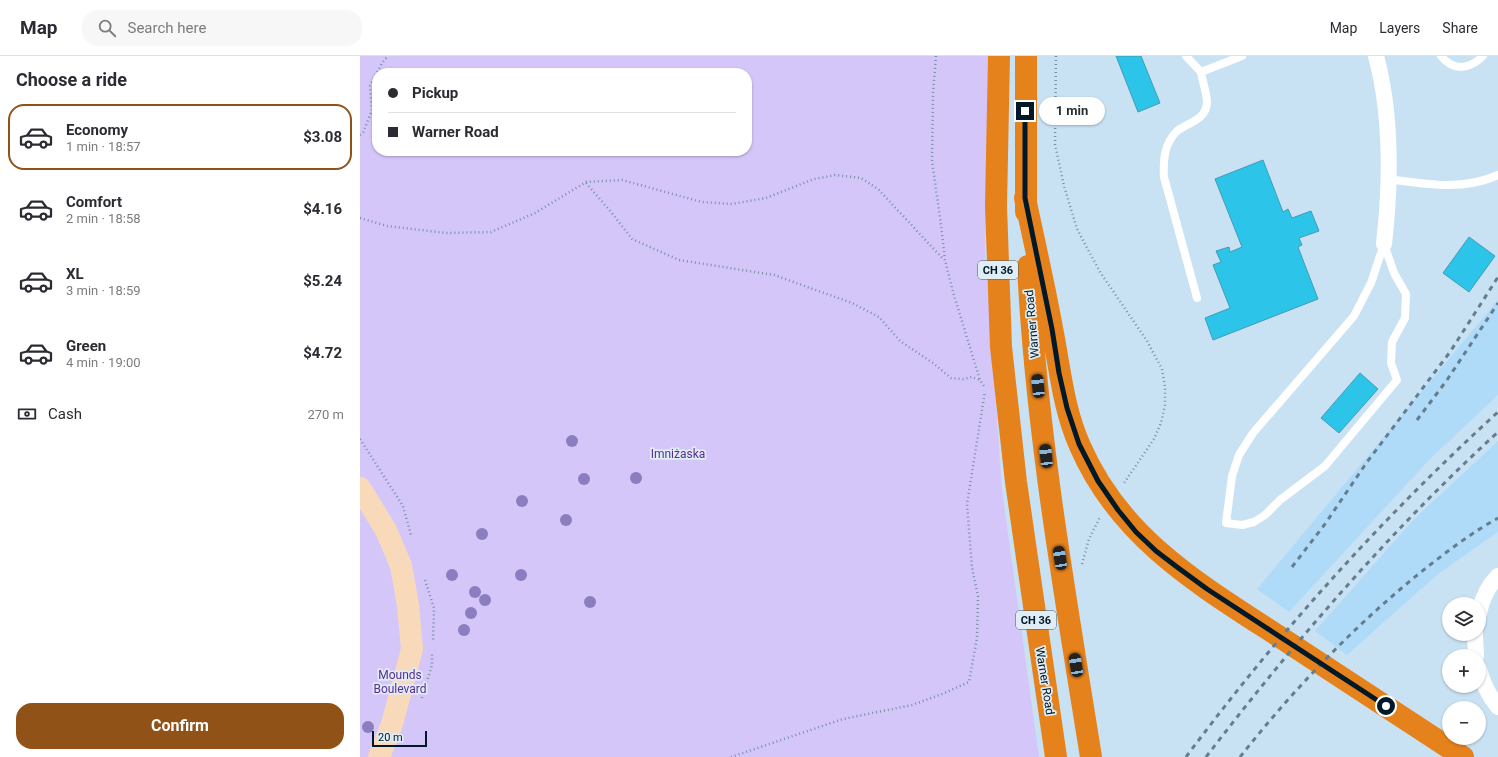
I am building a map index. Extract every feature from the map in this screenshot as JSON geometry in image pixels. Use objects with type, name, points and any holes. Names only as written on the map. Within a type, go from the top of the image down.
[{"type":"highway","name":"Warner Road","points":[[999,56],[996,206],[998,293],[1002,355],[1016,482],[1056,757]]},
{"type":"highway","name":"Warner Road","points":[[1026,56],[1025,198],[1033,339],[1050,497],[1090,757]]},
{"type":"highway","points":[[1025,198],[1067,408],[1079,444],[1098,481],[1118,510],[1136,532],[1156,551],[1207,589],[1463,757]]},
{"type":"street","points":[[1376,56],[1385,104],[1388,137],[1387,221],[1384,244]]},
{"type":"street","points":[[360,488],[386,530],[401,566],[408,605],[412,649],[392,724],[379,757]]},
{"type":"street","points":[[1484,597],[1488,589],[1498,576]]},
{"type":"street","points":[[1486,690],[1498,707]]},
{"type":"lane","points":[[1186,56],[1201,72],[1207,102],[1203,112],[1197,120],[1178,131],[1169,142],[1163,160],[1164,177],[1197,298]]},
{"type":"lane","points":[[1201,72],[1242,56]]},
{"type":"lane","points":[[1441,56],[1446,62],[1460,68],[1476,63],[1483,56]]},
{"type":"lane","points":[[1388,179],[1431,185],[1465,185],[1498,176]]},
{"type":"lane","points":[[1384,244],[1394,273],[1406,294],[1405,318],[1392,342],[1391,363],[1397,380],[1325,466],[1280,500],[1265,515],[1254,522],[1242,525],[1226,523],[1232,476],[1239,455],[1253,433],[1354,316],[1371,283],[1384,244]]},
{"type":"path","points":[[379,68],[388,56]]},
{"type":"path","points":[[731,757],[843,719],[912,705],[969,682],[977,638],[978,596],[972,568],[967,504],[985,388],[980,380],[953,292],[945,260],[932,161],[933,93],[936,56]]},
{"type":"path","points":[[1056,56],[1055,144],[1064,186],[1077,229],[1100,272],[1147,341],[1162,369],[1166,387],[1165,405],[1161,423],[1154,439],[1123,484]]},
{"type":"path","points":[[360,135],[363,133],[372,110],[370,86],[372,82]]},
{"type":"path","points":[[360,218],[387,226],[446,233],[491,232],[535,213],[586,182],[622,180],[702,202],[732,204],[766,198],[814,179],[835,175],[861,178],[878,189],[945,260]]},
{"type":"path","points":[[586,182],[632,240],[679,260],[774,275],[852,303],[880,316],[900,341],[933,362],[951,378],[963,379],[972,377],[980,380]]},
{"type":"path","points":[[1099,518],[1103,513]]},
{"type":"shaded area","points":[[1498,300],[1498,395],[1429,460],[1289,612],[1257,589]]},
{"type":"shaded area","points":[[1498,441],[1498,532],[1438,574],[1347,655],[1315,631],[1414,519]]},
{"type":"green space","name":"Imniżaska","points":[[360,56],[988,56],[985,248],[1002,490],[1039,757],[360,757]]},
{"type":"building","points":[[1116,56],[1141,56],[1160,103],[1138,112]]},
{"type":"building","points":[[1263,160],[1283,212],[1288,209],[1292,218],[1311,211],[1319,231],[1299,238],[1302,245],[1298,247],[1318,299],[1213,340],[1205,318],[1230,308],[1213,265],[1221,262],[1216,251],[1229,247],[1230,252],[1242,247],[1215,179]]},
{"type":"building","points":[[1469,237],[1495,256],[1469,292],[1443,273]]},
{"type":"building","points":[[1360,373],[1378,389],[1339,433],[1321,418]]},
{"type":"railway","points":[[1292,567],[1325,524],[1367,462],[1450,352],[1498,277]]},
{"type":"railway","points":[[1417,420],[1447,380],[1498,303]]},
{"type":"railway","points":[[1186,757],[1295,620],[1373,535],[1455,452],[1498,412]]},
{"type":"railway","points":[[1206,757],[1274,671],[1345,588],[1419,508],[1498,432]]},
{"type":"railway","points":[[1240,757],[1303,683],[1372,614],[1439,558],[1498,518]]},
{"type":"route","points":[[1025,111],[1025,198],[1052,329],[1059,373],[1067,408],[1079,444],[1098,481],[1118,510],[1136,532],[1156,551],[1207,589],[1386,706]]},
{"type":"park label","name":"Mounds Boulevard","points":[[400,682]]}]
